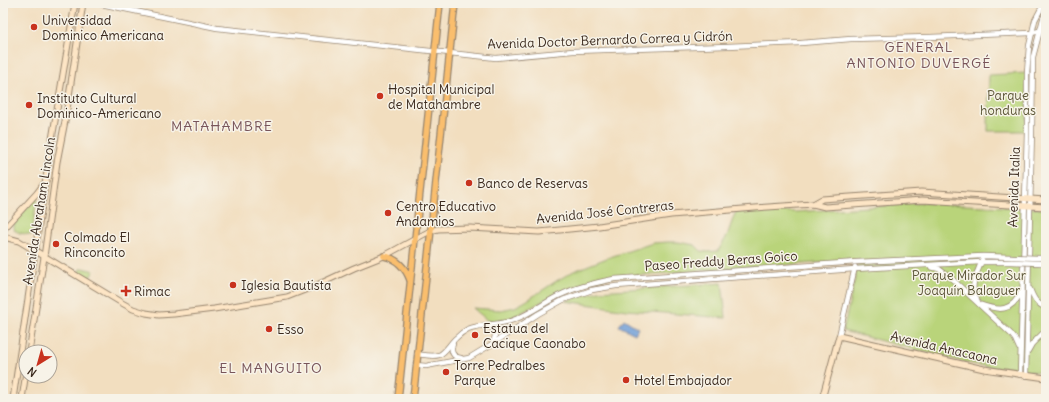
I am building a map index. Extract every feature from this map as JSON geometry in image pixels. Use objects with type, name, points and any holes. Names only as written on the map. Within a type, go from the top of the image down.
[{"type":"main road","name":"Avenida Abraham Lincoln","points":[[13,399],[47,180],[50,151],[76,3]]},
{"type":"main road","name":"Avenida Abraham Lincoln","points":[[30,344],[57,162],[66,116],[83,3]]},
{"type":"main road","points":[[398,399],[440,3]]},
{"type":"main road","points":[[413,399],[455,3]]},
{"type":"main road","points":[[3,230],[37,194],[47,180]]},
{"type":"main road","name":"Avenida José Contreras","points":[[812,204],[822,199],[921,192],[1046,200]]},
{"type":"main road","name":"Avenida José Contreras","points":[[3,238],[19,241],[122,303],[146,313],[159,315],[214,310],[287,297],[384,256],[430,231],[438,230],[470,228],[550,232],[671,215],[812,204],[825,207],[922,200],[1046,207]]},
{"type":"main road","points":[[384,256],[389,257],[401,265],[408,274],[410,281]]},
{"type":"main road","points":[[822,399],[839,336]]},
{"type":"main road","name":"Avenida Anacaona","points":[[839,336],[984,369],[1046,378]]},
{"type":"main road","points":[[22,399],[24,384]]},
{"type":"street","name":"Avenida Doctor Bernardo Correa y Cidrón","points":[[96,3],[218,28],[496,58],[573,51],[1032,33]]},
{"type":"street","name":"Avenida Italia","points":[[1028,199],[1027,73],[1029,46],[1035,20],[1044,3]]},
{"type":"street","name":"Avenida Italia","points":[[1020,375],[1022,288],[1028,199],[1033,57],[1042,19],[1046,12]]},
{"type":"street","points":[[1032,33],[1039,34]]},
{"type":"street","name":"Avenida Italia","points":[[1026,376],[1028,286],[1027,206]]},
{"type":"street","points":[[979,304],[973,287],[975,276],[983,256]]},
{"type":"street","name":"Paseo Freddy Beras Goico","points":[[417,354],[431,356],[439,355],[446,350],[456,337],[467,330],[482,325],[508,322],[517,319],[558,296],[592,283],[614,279],[857,262],[983,256],[1012,260]]},
{"type":"street","name":"Paseo Freddy Beras Goico","points":[[416,365],[426,366],[469,358],[538,314],[563,300],[592,290],[616,286],[855,269],[1012,260],[1040,260],[1046,258]]},
{"type":"street","name":"Paseo Freddy Beras Goico","points":[[1040,260],[1046,264]]},
{"type":"street","points":[[839,336],[857,262]]},
{"type":"street","points":[[921,265],[939,269],[952,279],[1015,338],[1021,355]]},
{"type":"street","points":[[742,271],[742,277]]},
{"type":"street","points":[[1028,286],[1035,300],[1046,308]]},
{"type":"street","points":[[979,304],[998,309],[1005,308],[1016,300],[1022,288]]},
{"type":"street","points":[[482,325],[494,330],[495,336],[492,344]]},
{"type":"street","points":[[1027,355],[1032,344],[1046,330]]},
{"type":"street","points":[[456,337],[451,348],[453,355],[460,358],[469,358]]},
{"type":"green space","name":"Parque honduras","points":[[1027,73],[1027,131],[988,131],[989,75]]},
{"type":"green space","points":[[37,196],[32,235],[20,233],[14,230],[14,224]]},
{"type":"green space","name":"Parque Mirador Sur Joaquín Balaguer","points":[[925,203],[1046,209],[1046,373],[1002,369],[968,363],[843,331],[859,260],[611,277],[586,283],[558,293],[507,320],[488,321],[473,308],[501,310],[515,307],[574,271],[607,258],[653,243],[678,242],[695,245],[701,251],[718,251],[727,236],[736,212],[755,210],[796,212]]},
{"type":"green space","points":[[83,268],[94,271],[88,280],[78,273],[80,269]]},
{"type":"green space","points":[[722,283],[726,318],[627,310],[565,301],[599,291]]},
{"type":"water","points":[[624,319],[638,328],[635,334],[619,326]]},
{"type":"place","name":"Universidad Dominico Americana","points":[[34,27]]},
{"type":"place","name":"Hospital Municipal de Matahambre","points":[[380,96]]},
{"type":"place","name":"Instituto Cultural Dominico-Americano","points":[[29,105]]},
{"type":"place","name":"Banco de Reservas","points":[[469,183]]},
{"type":"place","name":"Centro Educativo Andamios","points":[[388,213]]},
{"type":"place","name":"Colmado El Rinconcito","points":[[56,244]]},
{"type":"place","name":"Iglesia Bautista","points":[[233,285]]},
{"type":"place","name":"Rimac","points":[[126,291]]},
{"type":"place","name":"Esso","points":[[269,329]]},
{"type":"place","name":"Estatua del Cacique Caonabo","points":[[475,335]]},
{"type":"place","name":"Torre Pedralbes Parque","points":[[446,372]]},
{"type":"place","name":"Hotel Embajador","points":[[626,380]]},
{"type":"district","name":"GENERAL ANTONIO DUVERGÉ","points":[[919,56]]},
{"type":"district","name":"MATAHAMBRE","points":[[222,126]]},
{"type":"district","name":"EL MANGUITO","points":[[271,368]]}]
